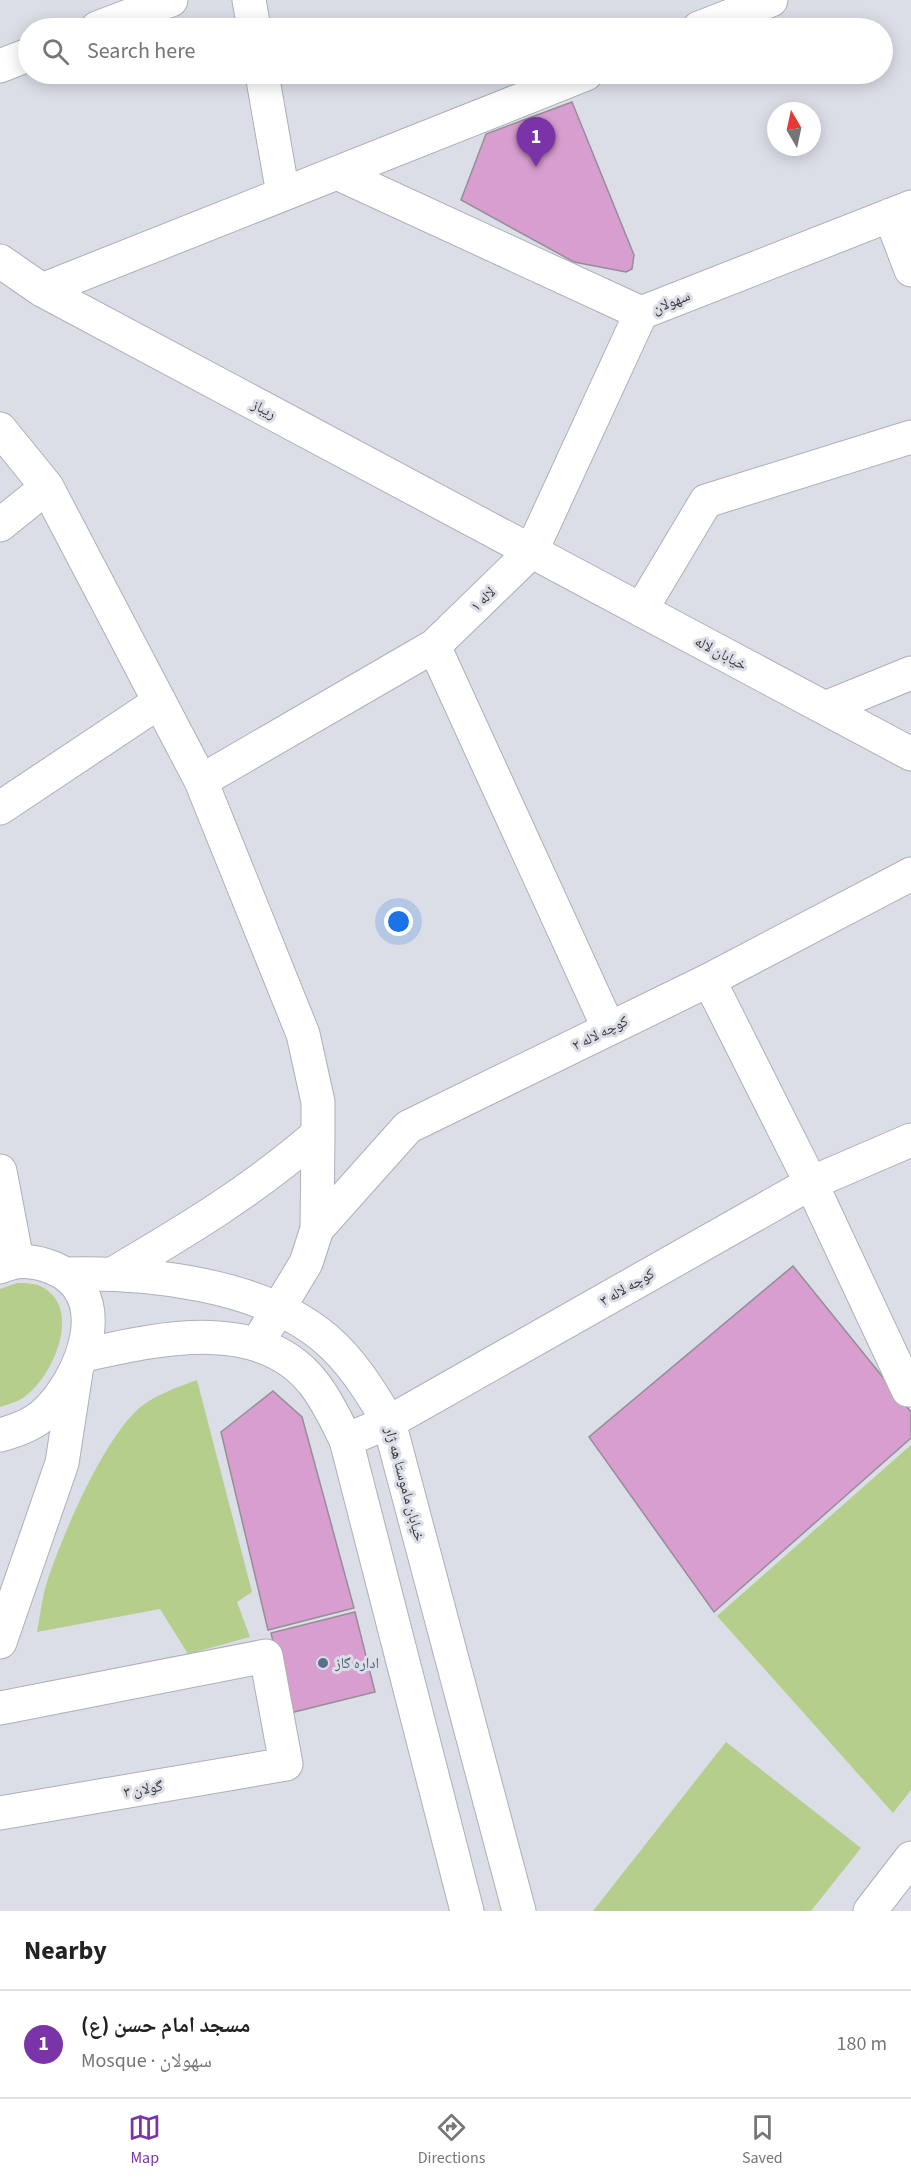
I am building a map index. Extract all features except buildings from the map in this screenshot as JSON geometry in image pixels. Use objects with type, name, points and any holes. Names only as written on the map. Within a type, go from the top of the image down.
[{"type":"street","points":[[123,18],[171,0]]},
{"type":"street","points":[[249,0],[252,18]]},
{"type":"street","points":[[725,18],[771,0]]},
{"type":"street","points":[[0,66],[18,59]]},
{"type":"street","points":[[264,84],[283,194]]},
{"type":"street","points":[[42,291],[561,84]]},
{"type":"street","points":[[337,173],[641,313]]},
{"type":"street","points":[[901,211],[911,270]]},
{"type":"street","name":"سهولان","points":[[531,552],[641,313],[901,211]]},
{"type":"street","name":"ریباز","points":[[0,261],[42,291],[531,552]]},
{"type":"street","points":[[0,429],[47,487],[201,782],[303,1034],[318,1102],[317,1229],[306,1263],[257,1344]]},
{"type":"street","points":[[641,610],[706,501],[911,437]]},
{"type":"street","points":[[0,525],[47,487]]},
{"type":"street","name":"خیابان لاله","points":[[531,552],[911,754]]},
{"type":"street","name":"لاله ۱","points":[[201,782],[434,646],[531,552]]},
{"type":"street","points":[[434,646],[609,1029]]},
{"type":"street","points":[[825,708],[911,673]]},
{"type":"street","points":[[0,808],[159,702]]},
{"type":"street","name":"کوچه لاله ۲","points":[[317,1229],[408,1127],[709,980],[911,874]]},
{"type":"street","points":[[709,980],[811,1183],[909,1389]]},
{"type":"street","points":[[114,1273],[234,1201],[318,1134]]},
{"type":"street","name":"کوچه لاله ۳","points":[[346,1440],[389,1422],[811,1183],[911,1140]]},
{"type":"street","points":[[0,1171],[8,1263],[35,1262],[66,1275],[85,1302],[89,1333],[80,1364],[62,1463],[0,1642]]},
{"type":"street","name":"خیابان ماموستا هه ژار","points":[[66,1275],[114,1273],[202,1286],[280,1308],[334,1347],[357,1372],[389,1422],[519,1911]]},
{"type":"street","points":[[0,1435],[19,1430],[40,1418],[55,1403],[80,1364],[173,1338],[219,1338],[257,1344],[293,1363],[314,1383],[346,1440],[467,1911]]},
{"type":"street","name":"گولان ۳","points":[[0,1708],[266,1656],[286,1764],[0,1813]]},
{"type":"street","points":[[870,1911],[911,1858]]},
{"type":"green space","points":[[17,1283],[41,1286],[55,1298],[61,1311],[60,1341],[47,1371],[29,1393],[15,1402],[0,1407],[0,1289]]},
{"type":"green space","points":[[197,1380],[252,1592],[237,1602],[250,1637],[188,1654],[160,1609],[37,1632],[45,1588],[63,1539],[86,1487],[114,1438],[143,1405]]},
{"type":"green space","points":[[911,1445],[911,1790],[893,1813],[717,1616]]},
{"type":"green space","points":[[726,1742],[861,1848],[811,1911],[593,1911]]},
{"type":"place","name":"مسجد امام حسن (ع)","points":[[536,167]]},
{"type":"place","name":"اداره گاز","points":[[323,1663]]}]
